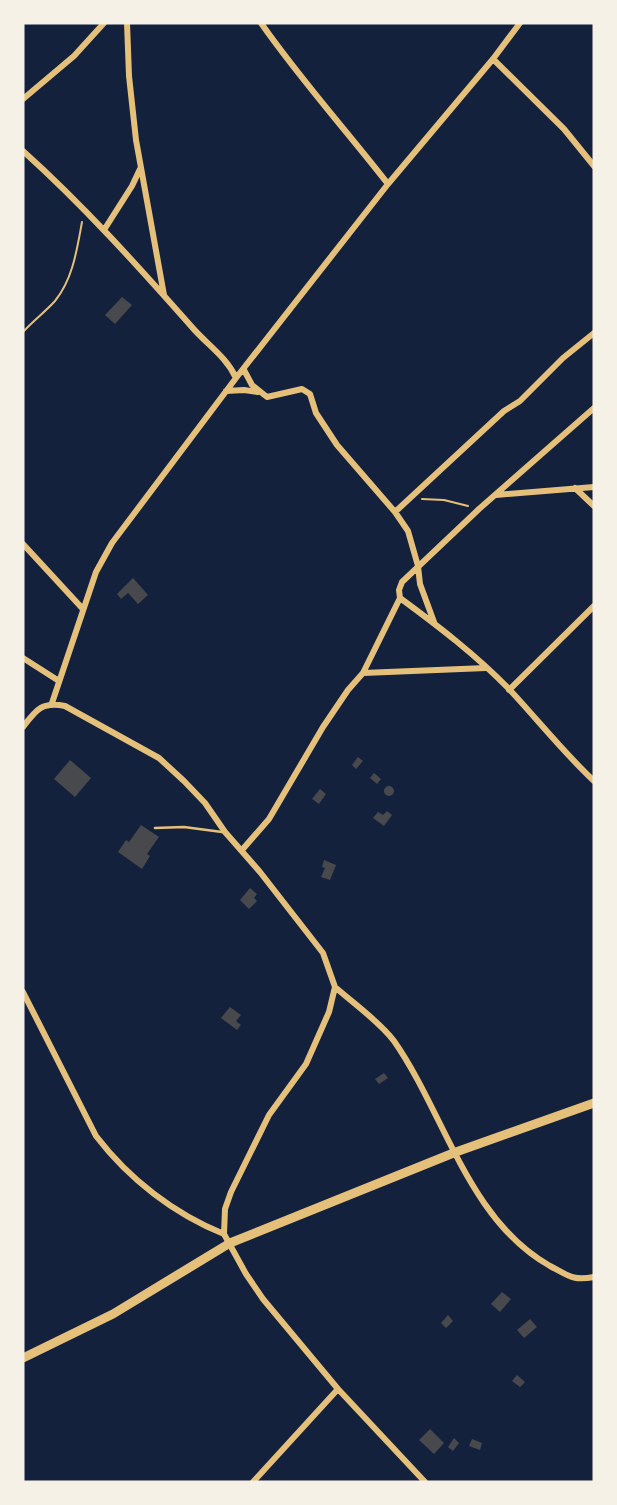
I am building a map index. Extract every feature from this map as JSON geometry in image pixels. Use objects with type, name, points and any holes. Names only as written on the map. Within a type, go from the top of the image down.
[{"type":"main road","points":[[23,1358],[113,1314],[230,1243],[456,1152],[594,1102]]},
{"type":"street","points":[[23,99],[74,56],[104,23]]},
{"type":"street","points":[[127,23],[140,167],[165,297]]},
{"type":"street","points":[[261,23],[291,65],[314,89],[388,184]]},
{"type":"street","points":[[52,703],[82,608],[96,572],[112,543],[226,391],[388,184],[493,60],[520,23]]},
{"type":"street","points":[[493,60],[564,129],[594,166]]},
{"type":"street","points":[[23,151],[69,192],[230,365],[236,378]]},
{"type":"street","points":[[104,230],[132,186],[140,167]]},
{"type":"street","points":[[395,512],[504,411],[524,397],[563,358],[594,334]]},
{"type":"street","points":[[244,370],[258,392]]},
{"type":"street","points":[[226,391],[244,390],[271,397],[302,389],[308,392],[320,421],[408,531],[433,622]]},
{"type":"street","points":[[242,850],[270,818],[323,727],[363,673],[400,598],[400,586],[494,495],[594,408]]},
{"type":"street","points":[[494,495],[594,487]]},
{"type":"street","points":[[575,488],[594,506]]},
{"type":"street","points":[[23,544],[82,608]]},
{"type":"street","points":[[400,598],[486,667],[565,754],[594,781]]},
{"type":"street","points":[[509,690],[594,606]]},
{"type":"street","points":[[23,658],[60,681]]},
{"type":"street","points":[[363,673],[486,667]]},
{"type":"street","points":[[23,727],[42,706],[52,703],[65,706],[89,718],[159,758],[205,803],[225,832],[323,953],[335,987],[392,1038],[479,1195],[515,1240],[533,1256],[577,1280],[594,1277]]},
{"type":"street","points":[[224,1234],[225,1209],[231,1192],[269,1115],[306,1065],[329,1012],[335,987]]},
{"type":"street","points":[[23,992],[96,1136],[108,1152],[170,1205],[224,1234],[263,1299],[338,1389],[425,1482]]},
{"type":"street","points":[[253,1482],[338,1389]]},
{"type":"lane","points":[[155,828],[184,827],[225,832]]},
{"type":"path","points":[[23,332],[56,300],[65,285],[74,262],[85,210]]},
{"type":"path","points":[[407,499],[444,500],[479,509]]},
{"type":"building","points":[[122,297],[132,305],[115,324],[105,315]]},
{"type":"building","points":[[133,578],[148,595],[138,604],[128,593],[121,599],[117,594]]},
{"type":"building","points":[[358,757],[363,761],[356,769],[352,765]]},
{"type":"building","points":[[70,760],[91,778],[75,797],[54,779]]},
{"type":"building","points":[[374,773],[381,779],[377,784],[370,778]]},
{"type":"building","points":[[389,786],[393,787],[393,795],[389,796],[385,795],[384,791],[385,787]]},
{"type":"building","points":[[320,789],[326,794],[319,804],[312,799]]},
{"type":"building","points":[[387,811],[392,815],[384,826],[373,818],[378,812],[383,815]]},
{"type":"building","points":[[141,825],[159,837],[147,854],[150,856],[142,869],[118,852]]},
{"type":"building","points":[[324,860],[336,865],[330,880],[321,877],[325,868],[322,867]]},
{"type":"building","points":[[250,888],[257,894],[254,898],[257,901],[249,909],[240,900]]},
{"type":"building","points":[[230,1007],[241,1015],[236,1021],[241,1025],[237,1030],[221,1018]]},
{"type":"building","points":[[384,1073],[388,1078],[379,1084],[375,1079]]},
{"type":"building","points":[[502,1292],[511,1299],[500,1312],[491,1304]]},
{"type":"building","points":[[448,1315],[453,1321],[446,1328],[441,1323]]},
{"type":"building","points":[[530,1319],[537,1327],[524,1338],[517,1330]]},
{"type":"building","points":[[517,1375],[525,1382],[520,1387],[512,1381]]},
{"type":"building","points":[[430,1429],[444,1443],[434,1454],[419,1440]]},
{"type":"building","points":[[454,1438],[459,1443],[453,1451],[448,1447]]},
{"type":"building","points":[[472,1439],[482,1443],[480,1450],[469,1446]]}]
